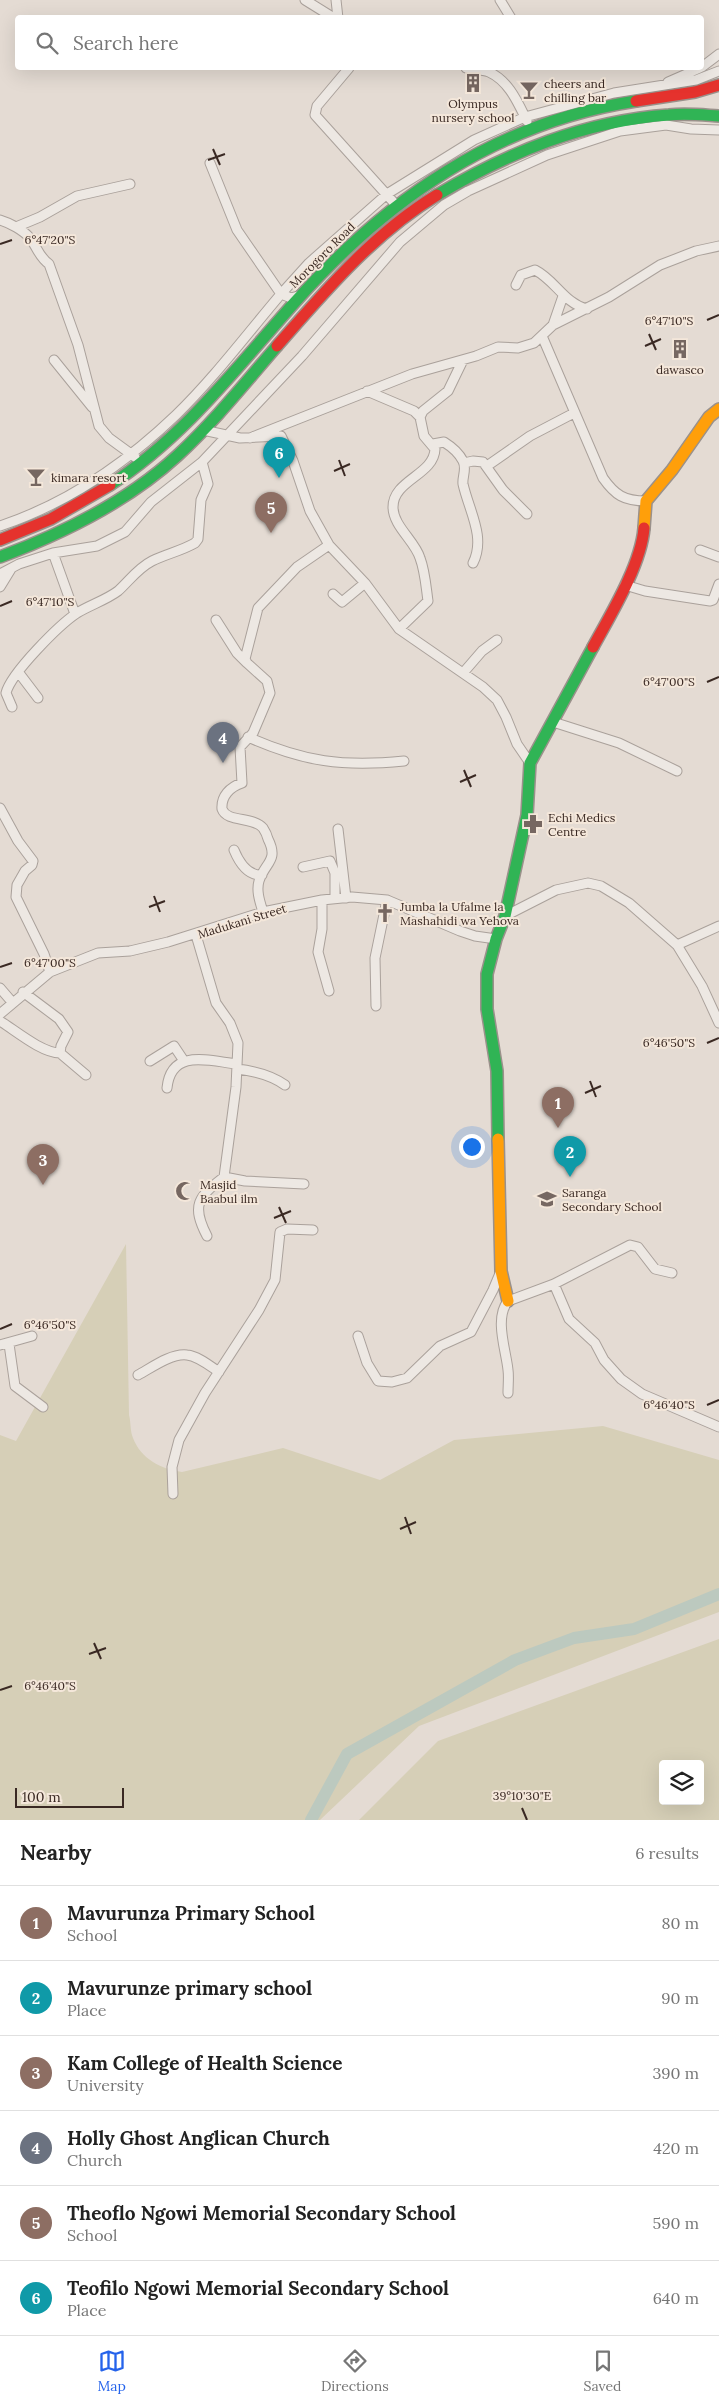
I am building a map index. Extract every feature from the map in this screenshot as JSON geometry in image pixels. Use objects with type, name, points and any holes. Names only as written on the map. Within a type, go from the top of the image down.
[{"type":"main road","name":"Morogoro Road","points":[[0,540],[66,512],[116,482],[143,463],[185,425],[300,296],[360,234],[396,205],[453,168],[531,131],[602,108],[687,94],[719,85]]},
{"type":"main road","points":[[0,557],[51,537],[103,510],[167,465],[203,430],[356,260],[397,224],[448,189],[508,157],[589,128],[618,121],[669,113],[719,116]]},
{"type":"main road","points":[[508,1301],[500,1271],[497,1071],[487,1000],[487,974],[496,939],[505,916],[527,815],[530,763],[625,585],[642,538],[646,501],[672,470],[709,417],[719,409]]},
{"type":"street","points":[[305,0],[329,15]]},
{"type":"street","points":[[336,0],[338,15]]},
{"type":"street","points":[[500,0],[509,15]]},
{"type":"street","points":[[704,65],[719,54]]},
{"type":"street","points":[[347,70],[317,106],[315,113],[318,120],[347,148],[396,205]]},
{"type":"street","points":[[481,70],[488,71],[498,77],[509,88],[531,131]]},
{"type":"street","points":[[654,88],[694,70]]},
{"type":"street","points":[[0,526],[56,504],[131,454],[177,414],[309,263],[387,194],[474,140],[525,117],[614,93],[696,80],[719,71]]},
{"type":"street","points":[[0,574],[53,553],[97,546],[125,532],[151,502],[202,462],[228,435],[302,356],[400,242],[426,218],[444,206],[495,179],[547,156],[620,131],[666,125],[692,130],[719,130]]},
{"type":"street","points":[[210,162],[237,230],[281,294],[291,298],[300,296]]},
{"type":"street","points":[[16,227],[40,217],[77,196],[130,184]]},
{"type":"street","points":[[0,220],[16,227],[30,238],[42,259],[49,264],[78,346],[94,409],[103,432],[143,463]]},
{"type":"street","points":[[250,438],[412,374],[463,360],[498,347],[518,348],[534,343],[552,326],[586,309],[660,266],[696,251],[719,246]]},
{"type":"street","points":[[516,285],[521,275],[535,270],[545,276],[563,296],[586,309]]},
{"type":"street","points":[[552,326],[563,296]]},
{"type":"street","points":[[542,336],[603,478],[612,490],[623,499],[646,501]]},
{"type":"street","points":[[54,360],[94,409]]},
{"type":"street","points":[[420,416],[423,411],[448,392],[463,360]]},
{"type":"street","points":[[366,391],[414,411],[420,416],[424,436],[433,444],[435,449],[433,459],[406,483],[399,492],[393,508],[398,523],[420,557],[428,601],[399,629]]},
{"type":"street","points":[[487,466],[530,436],[574,413]]},
{"type":"street","points":[[203,430],[250,438],[268,435],[281,436],[294,461],[310,511],[329,545],[365,584],[399,629],[463,673],[497,700],[506,717],[516,744],[530,763]]},
{"type":"street","points":[[433,444],[444,442],[451,446],[464,463],[464,486],[478,537],[477,555],[473,563]]},
{"type":"street","points":[[12,707],[6,693],[19,673],[60,626],[76,614],[118,590],[137,571],[152,561],[195,544],[198,539],[201,500],[208,484],[202,462]]},
{"type":"street","points":[[464,463],[482,462],[487,466],[503,490],[527,514]]},
{"type":"street","points":[[247,663],[245,656],[255,616],[263,600],[297,567],[329,545]]},
{"type":"street","points":[[700,550],[719,557]]},
{"type":"street","points":[[53,553],[76,614]]},
{"type":"street","points":[[0,586],[11,569]]},
{"type":"street","points":[[333,594],[342,602],[365,584]]},
{"type":"street","points":[[625,585],[645,591],[710,601],[714,600],[719,584]]},
{"type":"street","points":[[216,620],[237,653],[266,681],[270,691],[253,733],[240,747],[242,783],[227,793],[223,799],[222,809],[223,813],[228,816],[252,822],[263,828],[273,852],[273,859],[262,875],[258,890],[262,912]]},
{"type":"street","points":[[463,673],[482,651],[497,640]]},
{"type":"street","points":[[19,673],[38,698]]},
{"type":"street","points":[[552,722],[619,742],[677,771]]},
{"type":"street","points":[[248,738],[299,757],[317,761],[343,764],[404,761]]},
{"type":"street","points":[[0,808],[18,841],[33,861],[16,885],[16,897],[44,954],[50,972]]},
{"type":"street","points":[[338,830],[346,898]]},
{"type":"street","points":[[234,850],[243,867],[255,875],[262,875]]},
{"type":"street","points":[[303,867],[330,861],[335,873],[335,898]]},
{"type":"street","points":[[505,916],[556,890],[588,883],[601,886],[629,903],[677,946],[702,986],[719,1023]]},
{"type":"street","name":"Madukani Street","points":[[0,1014],[50,972],[98,953],[130,951],[196,935],[262,912],[335,898],[386,900],[466,933],[496,939]]},
{"type":"street","points":[[322,900],[322,929],[318,952],[328,991]]},
{"type":"street","points":[[376,1006],[374,958],[386,900]]},
{"type":"street","points":[[677,946],[719,926]]},
{"type":"street","points":[[196,935],[216,1003],[230,1023],[238,1043],[224,1177],[204,1193],[199,1201],[198,1216],[207,1236]]},
{"type":"street","points":[[0,988],[12,1002]]},
{"type":"street","points":[[24,992],[59,1019],[66,1027],[68,1032],[61,1046],[60,1053]]},
{"type":"street","points":[[0,1021],[27,1039],[54,1053],[60,1053],[86,1075]]},
{"type":"street","points":[[150,1061],[174,1046],[184,1061]]},
{"type":"street","points":[[166,1088],[168,1074],[189,1059],[237,1066],[276,1079],[285,1085]]},
{"type":"street","points":[[224,1177],[244,1181],[304,1184]]},
{"type":"street","points":[[173,1494],[172,1467],[179,1440],[205,1393],[259,1310],[275,1280],[280,1232],[287,1229],[313,1230]]},
{"type":"street","points":[[508,1393],[508,1371],[501,1323],[504,1306],[508,1301],[554,1284],[633,1245],[638,1247],[655,1269],[672,1273]]},
{"type":"street","points":[[358,1336],[370,1370],[378,1381],[392,1382],[407,1378],[440,1346],[470,1332],[493,1290],[500,1271]]},
{"type":"street","points":[[554,1284],[559,1301],[569,1319],[595,1343],[604,1360],[621,1379],[642,1394],[719,1427]]},
{"type":"street","points":[[32,1336],[4,1345],[15,1386],[43,1407]]},
{"type":"street","points":[[138,1375],[163,1361],[186,1355],[198,1359],[219,1372]]},
{"type":"shaded area","points":[[126,1244],[129,1415],[132,1435],[137,1445],[141,1452],[153,1462],[182,1472],[283,1448],[380,1480],[454,1440],[603,1426],[719,1460],[719,1612],[419,1726],[320,1820],[0,1820],[0,1435],[16,1441]]},
{"type":"shaded area","points":[[719,1639],[719,1820],[359,1820],[438,1741]]},
{"type":"waterway","points":[[153,444],[164,434]]},
{"type":"waterway","points":[[311,1820],[347,1754],[515,1660],[574,1638],[634,1629],[719,1594]]},
{"type":"traffic: fast","points":[[110,485],[137,466],[186,423],[330,265],[368,230],[407,199],[448,171],[491,147],[537,127],[585,111],[636,101]]},
{"type":"traffic: fast","points":[[437,195],[464,179],[520,152],[578,132],[638,118],[682,114],[719,116]]},
{"type":"traffic: fast","points":[[0,557],[48,538],[94,515],[158,473],[204,430],[277,346]]},
{"type":"traffic: fast","points":[[498,1139],[497,1071],[487,1009],[487,974],[496,939],[505,916],[527,815],[530,763],[593,647]]},
{"type":"traffic: slow","points":[[644,528],[646,501],[672,470],[709,417],[719,409]]},
{"type":"traffic: slow","points":[[498,1139],[501,1271],[508,1301]]},
{"type":"traffic: jam","points":[[636,101],[695,92],[719,85]]},
{"type":"traffic: jam","points":[[277,346],[332,284],[371,245],[414,210],[437,195]]},
{"type":"traffic: jam","points":[[0,540],[51,519],[110,485]]},
{"type":"traffic: jam","points":[[593,647],[631,573],[642,542],[644,528]]},
{"type":"place","name":"Olympus nursery school","points":[[473,83]]},
{"type":"place","name":"cheers and chilling bar","points":[[529,90]]},
{"type":"place","name":"dawasco","points":[[680,349]]},
{"type":"place","name":"kimara resort","points":[[36,477]]},
{"type":"place","name":"Teofilo Ngowi Memorial Secondary School","points":[[279,478]]},
{"type":"place","name":"Theoflo Ngowi Memorial Secondary School","points":[[271,533]]},
{"type":"place","name":"Holly Ghost Anglican Church","points":[[223,763]]},
{"type":"place","name":"Echi Medics Centre","points":[[533,824]]},
{"type":"place","name":"Jumba la Ufalme la Mashahidi wa Yehova","points":[[385,913]]},
{"type":"place","name":"Mavurunza Primary School","points":[[558,1128]]},
{"type":"place","name":"Mavurunze primary school","points":[[570,1177]]},
{"type":"place","name":"Kam College of Health Science","points":[[43,1185]]},
{"type":"place","name":"Masjid Baabul ilm","points":[[185,1191]]},
{"type":"place","name":"Saranga Secondary School","points":[[547,1199]]}]
